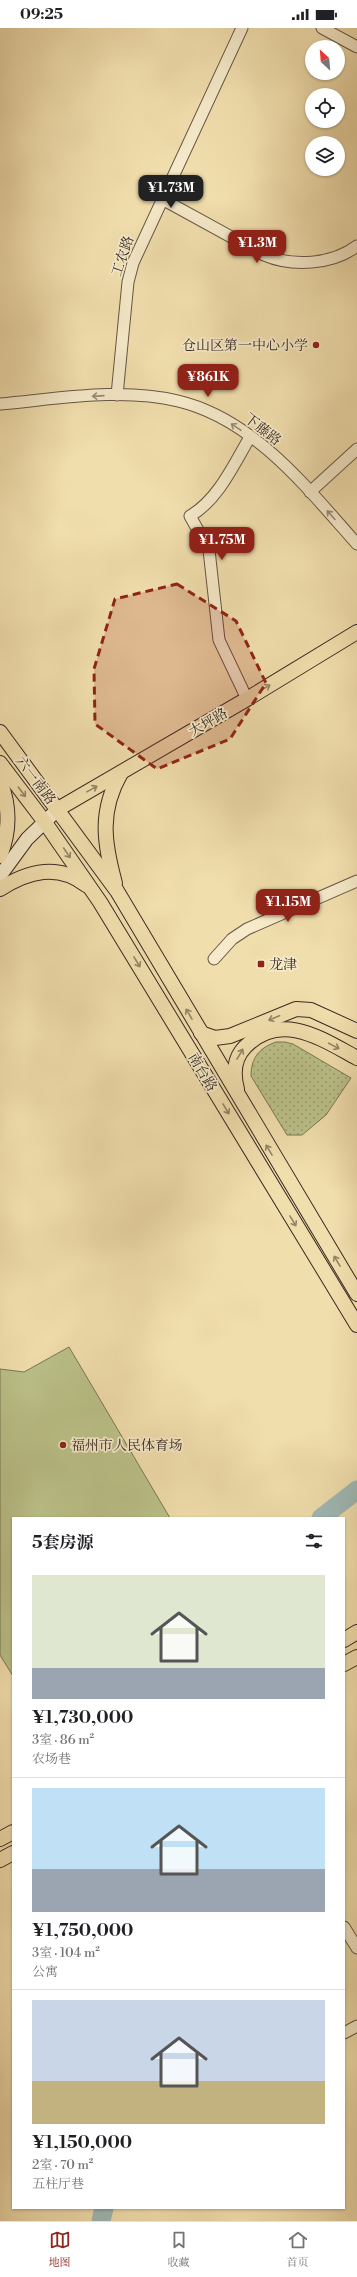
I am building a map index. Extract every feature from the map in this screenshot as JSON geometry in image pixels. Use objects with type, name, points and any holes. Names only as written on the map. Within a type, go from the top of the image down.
[{"type":"main road","name":"大坪路","points":[[58,809],[247,699],[357,632]]},
{"type":"main road","name":"六一南路","points":[[0,732],[58,809]]},
{"type":"main road","name":"六一南路","points":[[0,763],[44,821]]},
{"type":"main road","points":[[117,891],[106,846],[105,822],[111,793],[121,773]]},
{"type":"main road","points":[[0,781],[8,806],[8,817],[0,856]]},
{"type":"main road","points":[[0,876],[27,839],[58,809]]},
{"type":"main road","name":"南台路","points":[[58,809],[117,891],[242,1105],[357,1294]]},
{"type":"main road","name":"南台路","points":[[44,821],[90,888],[357,1326]]},
{"type":"main road","points":[[0,889],[15,879],[45,871],[76,877],[90,888]]},
{"type":"main road","points":[[201,1033],[214,1038],[230,1036],[296,1009],[311,1010],[357,1031]]},
{"type":"main road","points":[[242,1105],[234,1076],[237,1059],[242,1051],[265,1032],[286,1029],[311,1034],[357,1058]]},
{"type":"main road","points":[[345,1639],[357,1632]]},
{"type":"main road","points":[[345,1663],[357,1657]]},
{"type":"main road","points":[[0,1839],[12,1833]]},
{"type":"main road","points":[[0,1860],[12,1854]]},
{"type":"street","name":"工农路","points":[[117,395],[130,272],[136,253],[242,28]]},
{"type":"street","points":[[322,28],[357,47]]},
{"type":"street","points":[[162,199],[264,255],[281,261],[297,263],[336,257],[357,246]]},
{"type":"street","name":"下藤路","points":[[0,404],[117,395],[167,399],[187,403],[221,417],[250,437],[276,458],[310,492],[357,544]]},
{"type":"street","points":[[247,699],[219,640],[209,550],[190,516],[202,508],[211,499],[250,437]]},
{"type":"street","points":[[310,492],[357,450]]},
{"type":"street","points":[[214,959],[241,932],[357,881]]},
{"type":"street","points":[[345,1930],[357,1948]]},
{"type":"street","points":[[345,2032],[357,2026]]},
{"type":"highlighted area","points":[[177,584],[236,621],[266,683],[230,739],[157,769],[95,724],[94,669],[115,599]]},
{"type":"green space","points":[[276,1042],[293,1044],[351,1078],[326,1115],[302,1135],[287,1135],[251,1076],[254,1059],[257,1054],[265,1047]]},
{"type":"green space","name":"福州市人民体育场","points":[[69,1347],[169,1517],[12,1517],[12,1674],[0,1655],[0,1369],[24,1372]]},
{"type":"waterway","points":[[322,1517],[357,1490]]},
{"type":"waterway","points":[[101,2221],[104,2209]]},
{"type":"place","name":"仓山区第一中心小学","points":[[316,345]]},
{"type":"place","name":"龙津","points":[[261,964]]},
{"type":"place","name":"福州市人民体育场","points":[[63,1445]]}]
